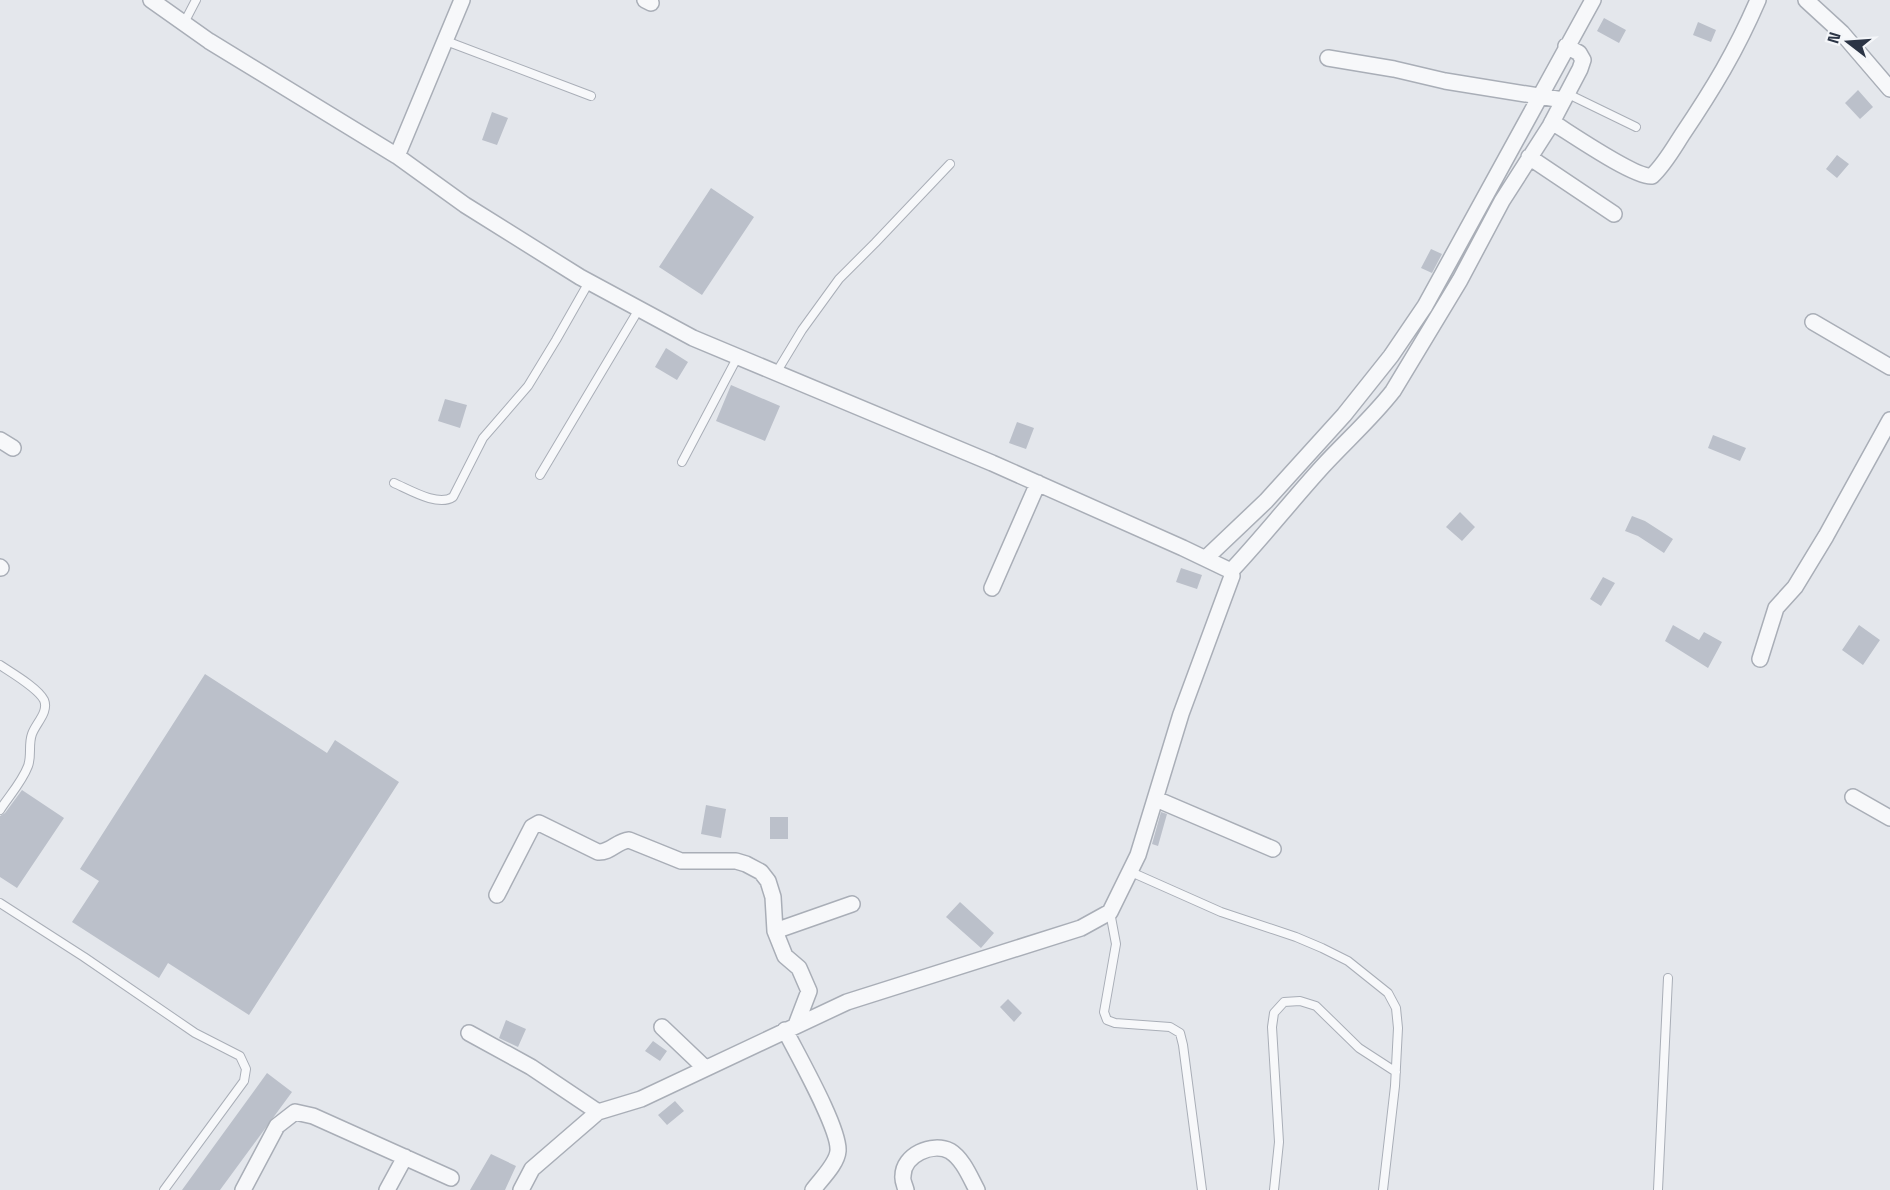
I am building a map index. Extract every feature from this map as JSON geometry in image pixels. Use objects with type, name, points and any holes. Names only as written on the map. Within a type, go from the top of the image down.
[{"type":"street","points":[[152,0],[209,41],[397,156],[465,205],[589,282],[693,338],[1038,483],[1220,565],[1232,576],[1181,714],[1138,855],[1110,912],[1081,928],[847,1002],[641,1098],[598,1112],[532,1169],[521,1190]]},
{"type":"street","points":[[397,156],[462,0]]},
{"type":"street","points":[[1220,565],[1266,501],[1344,415],[1391,356],[1425,306],[1593,0]]},
{"type":"street","points":[[1552,122],[1643,176],[1652,176],[1667,158],[1720,78],[1758,0]]},
{"type":"street","points":[[1806,0],[1842,33],[1890,89]]},
{"type":"street","points":[[1220,565],[1252,550],[1305,485],[1393,391],[1460,280],[1502,201],[1552,122],[1565,97],[1583,60],[1579,53],[1566,46]]},
{"type":"street","points":[[1328,58],[1394,69],[1445,81],[1565,97]]},
{"type":"street","points":[[1529,157],[1614,214]]},
{"type":"street","points":[[1814,322],[1890,367]]},
{"type":"street","points":[[1760,658],[1776,608],[1800,579],[1890,420]]},
{"type":"street","points":[[992,588],[1038,483]]},
{"type":"street","points":[[1853,797],[1890,818]]},
{"type":"street","points":[[1156,799],[1273,849]]},
{"type":"street","points":[[497,895],[532,827],[539,823],[598,852],[606,852],[621,842],[629,840],[681,861],[736,861],[761,873],[768,881],[773,897],[775,931],[785,956],[799,968],[809,992],[791,1028],[836,1133],[838,1152],[833,1164],[813,1190]]},
{"type":"street","points":[[775,931],[852,904]]},
{"type":"street","points":[[662,1027],[704,1067]]},
{"type":"street","points":[[469,1033],[531,1066],[598,1112]]},
{"type":"street","points":[[243,1190],[277,1126],[295,1112],[313,1116],[451,1178]]},
{"type":"street","points":[[906,1190],[902,1177],[906,1164],[916,1153],[936,1148],[949,1151],[960,1160],[977,1190]]},
{"type":"street","points":[[387,1190],[405,1157]]},
{"type":"lane","points":[[183,23],[196,0]]},
{"type":"lane","points":[[446,41],[591,96]]},
{"type":"lane","points":[[1565,97],[1636,127]]},
{"type":"lane","points":[[776,373],[802,330],[839,279],[950,164]]},
{"type":"lane","points":[[394,483],[436,500],[447,501],[453,497],[483,438],[528,386],[589,282]]},
{"type":"lane","points":[[540,475],[639,309]]},
{"type":"lane","points":[[682,462],[737,358]]},
{"type":"lane","points":[[0,665],[37,692],[45,702],[44,713],[32,732],[29,743],[31,753],[28,768],[0,810]]},
{"type":"lane","points":[[1131,872],[1221,912],[1296,936],[1348,962],[1388,993],[1395,1008],[1398,1028],[1396,1072],[1383,1190]]},
{"type":"lane","points":[[0,903],[195,1033],[240,1056],[246,1069],[244,1081],[164,1190]]},
{"type":"lane","points":[[1110,912],[1116,944],[1104,1012],[1107,1020],[1115,1023],[1170,1027],[1180,1033],[1202,1190]]},
{"type":"lane","points":[[1658,1190],[1668,978]]},
{"type":"lane","points":[[1274,1190],[1279,1142],[1272,1027],[1274,1013],[1284,1002],[1300,1001],[1316,1006],[1359,1048],[1396,1072]]},
{"type":"building","points":[[1604,18],[1626,30],[1619,43],[1597,31]]},
{"type":"building","points":[[1698,22],[1716,30],[1711,42],[1693,35]]},
{"type":"building","points":[[1858,90],[1873,107],[1860,119],[1845,103]]},
{"type":"building","points":[[492,112],[508,118],[497,145],[482,140]]},
{"type":"building","points":[[1837,155],[1849,164],[1837,178],[1826,169]]},
{"type":"building","points":[[711,188],[754,217],[702,295],[659,267]]},
{"type":"building","points":[[1431,249],[1442,254],[1432,273],[1421,268]]},
{"type":"building","points":[[666,348],[688,362],[677,380],[655,367]]},
{"type":"building","points":[[731,385],[780,406],[765,441],[716,421]]},
{"type":"building","points":[[445,399],[467,405],[460,428],[438,421]]},
{"type":"building","points":[[1017,422],[1034,428],[1026,449],[1009,443]]},
{"type":"building","points":[[1713,435],[1746,448],[1740,461],[1708,448]]},
{"type":"building","points":[[1460,512],[1475,527],[1462,541],[1446,527]]},
{"type":"building","points":[[1632,516],[1645,521],[1673,539],[1664,553],[1638,536],[1625,531]]},
{"type":"building","points":[[1181,568],[1202,575],[1197,589],[1176,582]]},
{"type":"building","points":[[1603,577],[1615,583],[1601,606],[1590,599]]},
{"type":"building","points":[[1673,625],[1699,640],[1704,632],[1722,642],[1708,668],[1665,641]]},
{"type":"building","points":[[1859,625],[1880,640],[1863,665],[1842,650]]},
{"type":"building","points":[[205,674],[327,753],[335,740],[399,782],[249,1015],[168,963],[159,978],[72,922],[99,881],[80,869]]},
{"type":"building","points":[[22,790],[64,818],[17,888],[0,877],[0,816],[5,813]]},
{"type":"building","points":[[706,805],[726,809],[721,838],[701,834]]},
{"type":"building","points":[[1161,812],[1167,814],[1158,846],[1152,844]]},
{"type":"building","points":[[770,817],[788,817],[788,839],[770,839]]},
{"type":"building","points":[[960,902],[994,933],[981,948],[946,917]]},
{"type":"building","points":[[1008,999],[1022,1013],[1014,1022],[1000,1007]]},
{"type":"building","points":[[506,1020],[526,1029],[518,1047],[499,1038]]},
{"type":"building","points":[[653,1041],[667,1051],[660,1061],[645,1051]]},
{"type":"building","points":[[267,1073],[292,1092],[220,1190],[182,1190]]},
{"type":"building","points":[[675,1101],[684,1111],[667,1125],[658,1115]]},
{"type":"building","points":[[491,1154],[516,1166],[505,1190],[470,1190]]}]
